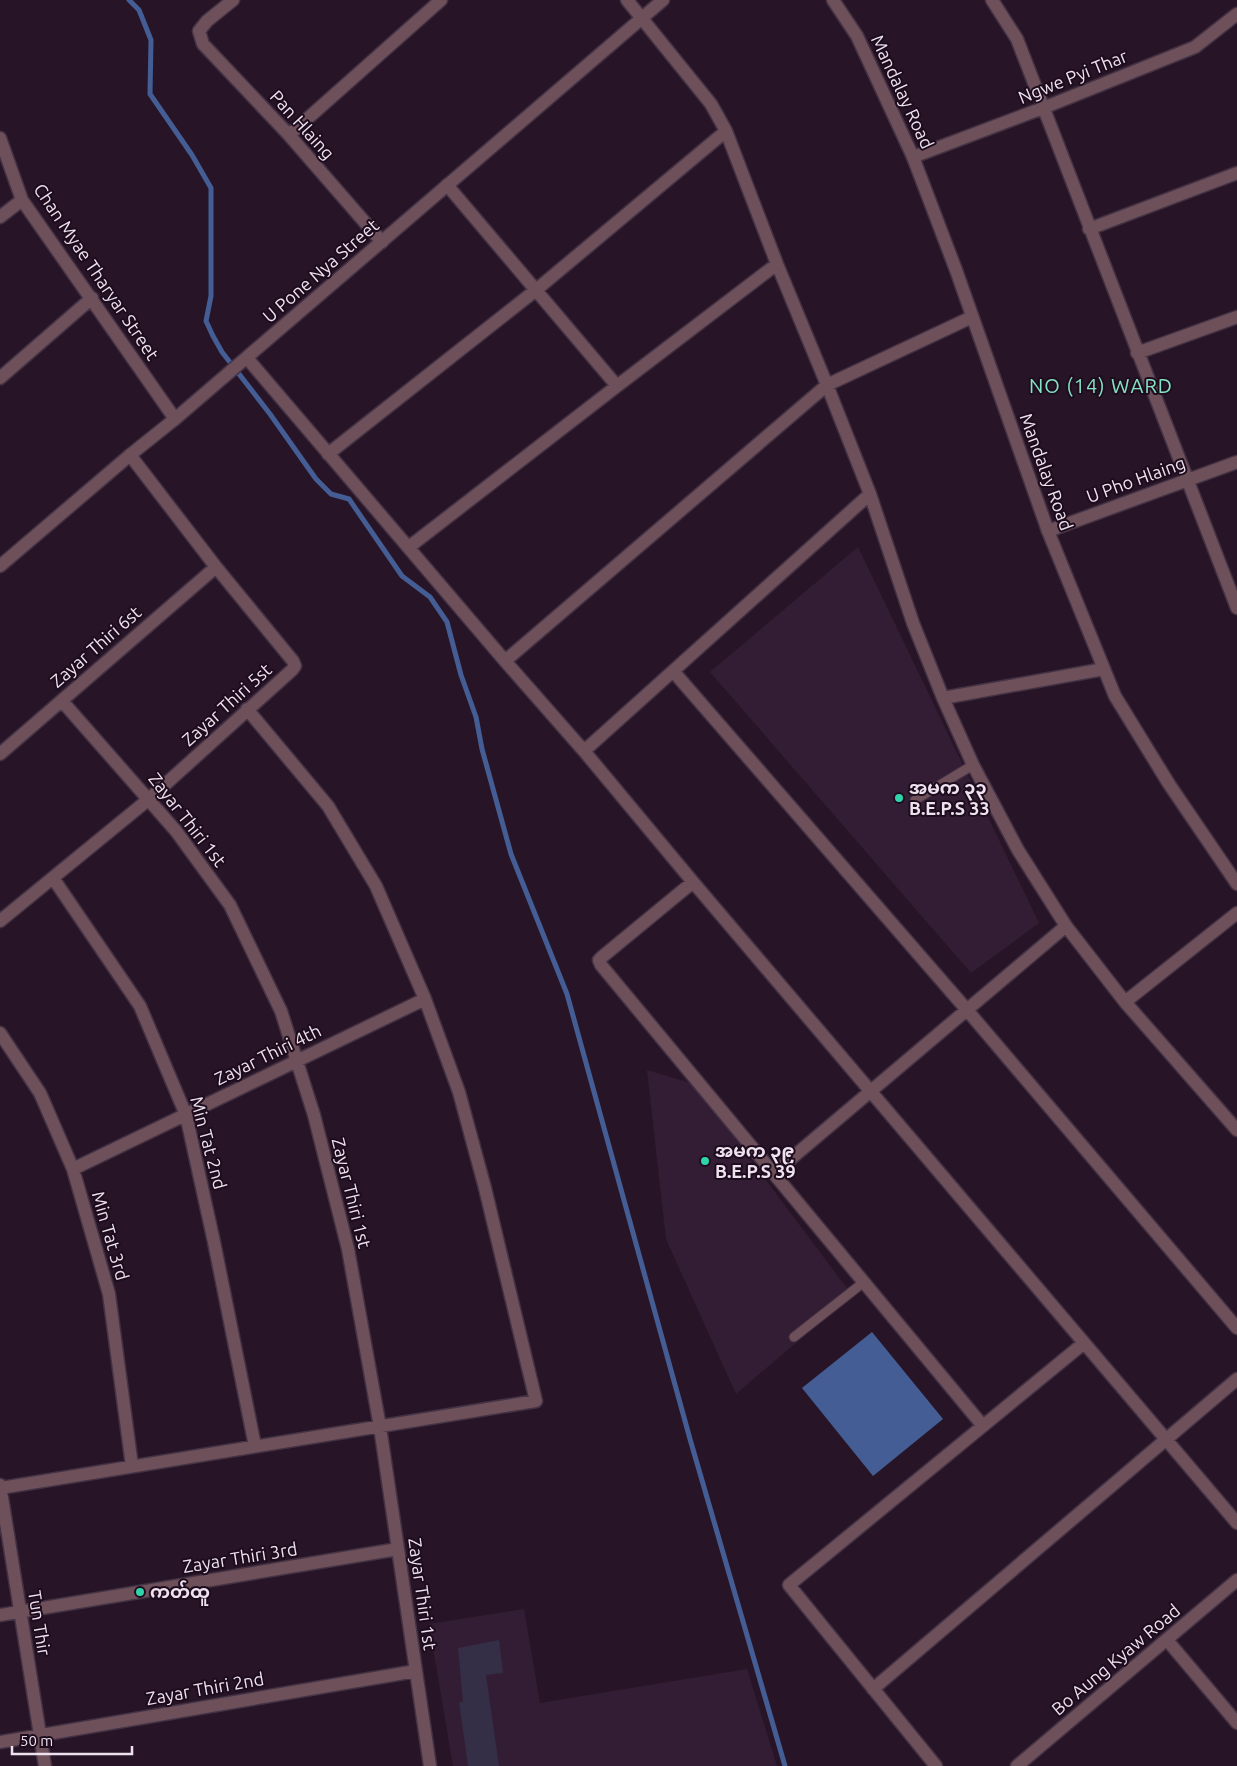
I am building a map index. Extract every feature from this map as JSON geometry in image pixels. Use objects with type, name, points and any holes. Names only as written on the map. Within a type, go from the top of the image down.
[{"type":"street","name":"Pan Hlaing","points":[[233,0],[207,21],[199,31],[203,44],[289,134],[382,242]]},
{"type":"street","points":[[289,134],[441,0]]},
{"type":"street","points":[[627,0],[712,104],[726,131],[777,264],[870,494],[913,623],[942,698],[973,765],[1018,850],[1066,926],[1125,1002],[1237,1130]]},
{"type":"street","name":"U Pone Nya Street","points":[[0,566],[247,358],[663,0]]},
{"type":"street","name":"Mandalay Road","points":[[833,0],[858,36],[913,157],[1048,531],[1116,696],[1169,784],[1237,884]]},
{"type":"street","points":[[992,0],[1016,39],[1237,608]]},
{"type":"street","name":"Ngwe Pyi Thar","points":[[913,157],[1043,108],[1195,47],[1237,14]]},
{"type":"street","points":[[328,454],[536,290],[726,131]]},
{"type":"street","name":"Chan Myae Tharyar Street","points":[[0,138],[22,200],[175,419]]},
{"type":"street","points":[[1089,229],[1237,173]]},
{"type":"street","points":[[447,185],[617,386]]},
{"type":"street","points":[[0,217],[22,200]]},
{"type":"street","points":[[409,547],[777,264]]},
{"type":"street","points":[[0,378],[92,298]]},
{"type":"street","points":[[505,661],[827,385],[972,317]]},
{"type":"street","points":[[1137,353],[1237,317]]},
{"type":"street","points":[[247,358],[584,751],[870,1092],[1237,1523]]},
{"type":"street","name":"Zayar Thiri 5st","points":[[0,921],[149,799],[295,666],[293,661],[216,567],[130,455]]},
{"type":"street","name":"U Pho Hlaing","points":[[1048,531],[1237,462]]},
{"type":"street","points":[[584,751],[870,494]]},
{"type":"street","name":"Zayar Thiri 6st","points":[[0,754],[216,567]]},
{"type":"street","points":[[942,698],[1104,669]]},
{"type":"street","points":[[673,671],[967,1010],[1237,1328]]},
{"type":"street","name":"Zayar Thiri 1st","points":[[62,701],[149,799],[230,905],[281,1011],[314,1116],[348,1249],[380,1427],[430,1766]]},
{"type":"street","points":[[0,1487],[536,1401],[485,1188],[459,1092],[425,998],[376,886],[328,806],[247,709]]},
{"type":"street","name":"Min Tat 2nd","points":[[53,878],[140,1006],[186,1115],[255,1446]]},
{"type":"street","points":[[693,882],[600,960],[601,965],[983,1426]]},
{"type":"street","points":[[1125,1002],[1237,913]]},
{"type":"street","points":[[774,1174],[1066,926]]},
{"type":"street","name":"Zayar Thiri 4th","points":[[73,1170],[425,998]]},
{"type":"street","name":"Min Tat 3rd","points":[[0,1033],[40,1093],[73,1170],[109,1294],[132,1466]]},
{"type":"street","points":[[936,1766],[789,1585],[1084,1343]]},
{"type":"street","points":[[873,1689],[1237,1379]]},
{"type":"street","name":"Tun Thir","points":[[0,1487],[45,1766]]},
{"type":"street","name":"Zayar Thiri 3rd","points":[[0,1615],[398,1549]]},
{"type":"street","name":"Bo Aung Kyaw Road","points":[[1017,1766],[1237,1580]]},
{"type":"street","points":[[1167,1640],[1237,1723]]},
{"type":"street","name":"Zayar Thiri 2nd","points":[[0,1742],[416,1670]]},
{"type":"lane","points":[[915,800],[973,765]]},
{"type":"lane","points":[[794,1337],[864,1282]]},
{"type":"shaded area","name":"အမက ၃၃ B.E.P.S 33","points":[[858,547],[1039,923],[971,973],[710,672]]},
{"type":"shaded area","name":"အမက ၃၉ B.E.P.S 39","points":[[647,1070],[694,1084],[852,1295],[736,1394],[666,1239]]},
{"type":"shaded area","points":[[524,1609],[540,1703],[747,1669],[777,1766],[453,1766],[429,1624]]},
{"type":"water","points":[[872,1332],[943,1419],[873,1476],[802,1388]]},
{"type":"building","points":[[499,1640],[503,1673],[486,1675],[499,1766],[468,1766],[459,1702],[463,1702],[458,1648]]},
{"type":"waterway","points":[[129,0],[139,10],[151,40],[150,94],[192,155],[211,188],[211,296],[206,321],[213,336],[222,352],[270,414],[316,479],[331,494],[349,499],[402,576],[430,597],[447,622],[461,675],[476,717],[482,749],[511,854],[567,994],[690,1439],[785,1766]]},
{"type":"place","name":"အမက ၃၃ B.E.P.S 33","points":[[899,798]]},
{"type":"place","name":"အမက ၃၉ B.E.P.S 39","points":[[705,1161]]},
{"type":"place","name":"ကတ်ထူ","points":[[140,1592]]},
{"type":"district","name":"NO (14) WARD","points":[[1101,386]]}]
